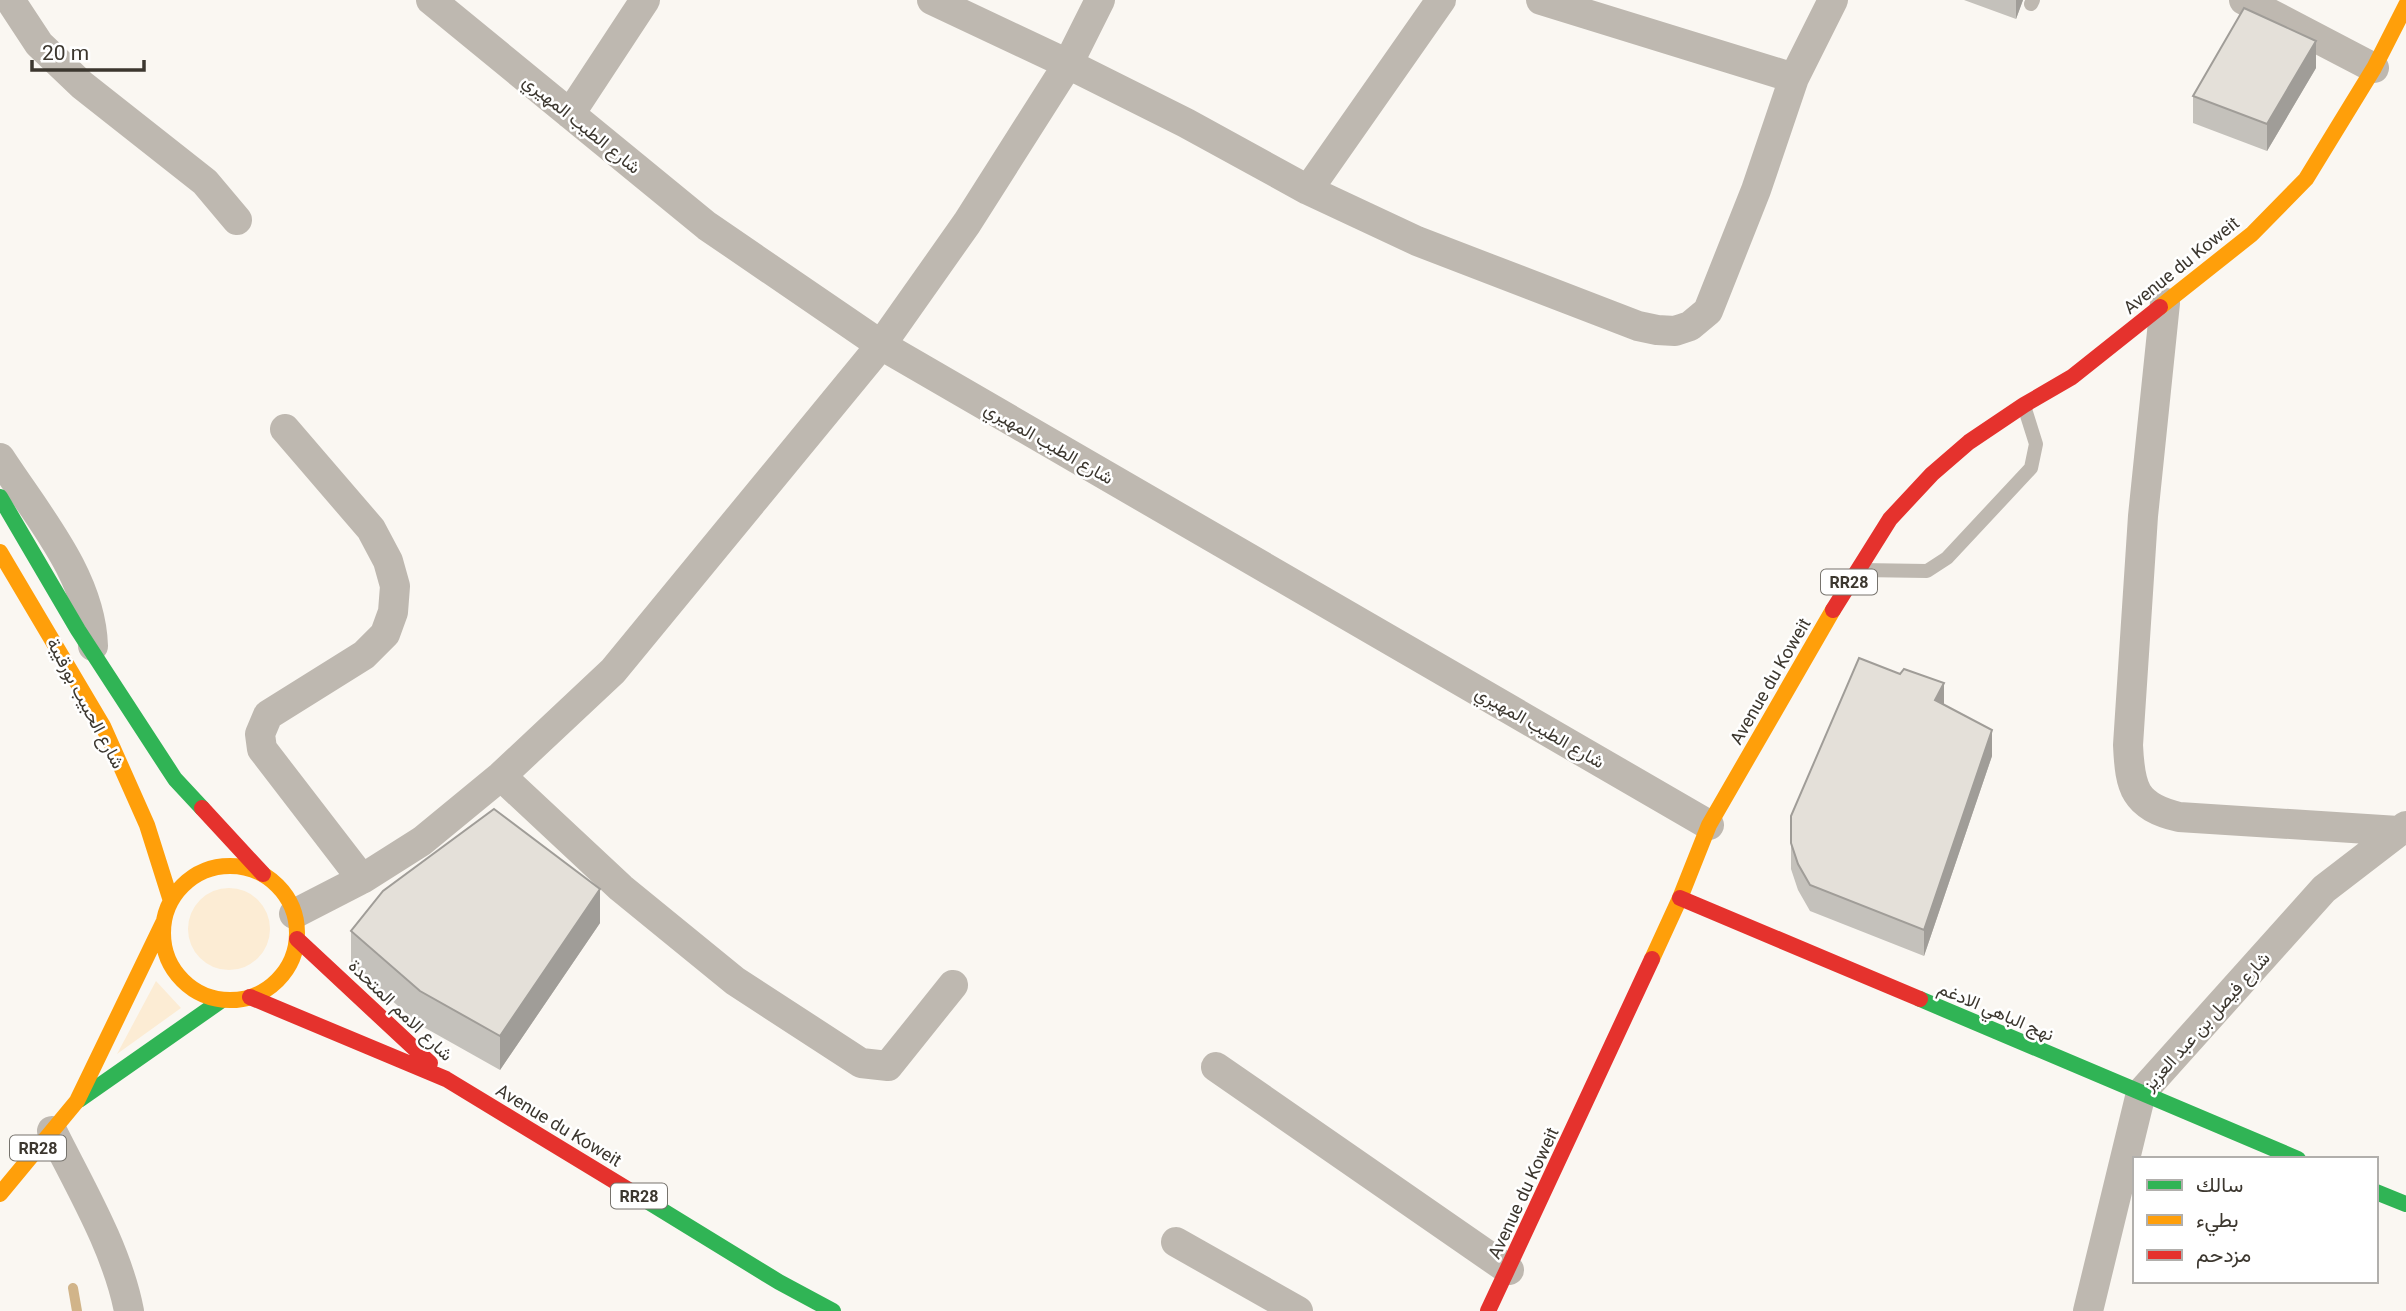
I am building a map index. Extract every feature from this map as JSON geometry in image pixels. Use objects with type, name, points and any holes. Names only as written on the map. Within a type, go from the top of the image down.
[{"type":"main road","name":"Avenue du Koweit","points":[[1488,1311],[1680,898],[1709,825],[1856,570],[1890,519],[1932,474],[1969,442],[2072,377],[2252,234],[2306,179],[2374,68],[2406,5]]},
{"type":"main road","name":"شارع الحبيب بورقيبة","points":[[0,497],[93,654],[175,779],[262,874]]},
{"type":"main road","name":"شارع الحبيب بورقيبة","points":[[0,552],[103,726],[147,825],[170,901]]},
{"type":"main road","name":"RR28","points":[[0,1194],[77,1101],[163,923],[170,901],[187,880],[211,869],[238,867],[262,874],[282,891],[296,927]]},
{"type":"main road","name":"نهج الباهي الادغم","points":[[1680,898],[2293,1157]]},
{"type":"main road","name":"RR28","points":[[163,923],[164,950],[175,974],[196,992],[222,1000],[250,998]]},
{"type":"main road","points":[[250,998],[273,985],[289,964],[296,927]]},
{"type":"main road","name":"شارع الامم المتحدة","points":[[296,927],[446,1079]]},
{"type":"main road","name":"شارع الامم المتحدة","points":[[250,998],[446,1079]]},
{"type":"main road","name":"RR28","points":[[77,1101],[222,1000]]},
{"type":"main road","name":"Avenue du Koweit","points":[[446,1079],[779,1282],[833,1311]]},
{"type":"main road","points":[[2378,1193],[2406,1204]]},
{"type":"street","points":[[10,0],[39,44],[82,85],[205,182],[237,220]]},
{"type":"street","name":"شارع الطيب المهيري","points":[[430,0],[707,226],[881,345],[1709,825]]},
{"type":"street","points":[[570,114],[645,0]]},
{"type":"street","points":[[932,0],[1068,64],[1186,123],[1308,190],[1417,241],[1638,326],[1675,331],[1690,326],[1708,311],[1756,190],[1794,78],[1833,0]]},
{"type":"street","points":[[296,927],[362,879],[422,841],[500,776],[613,671],[881,345],[967,223],[1068,64],[1100,0]]},
{"type":"street","points":[[1308,190],[1441,0]]},
{"type":"street","points":[[1541,0],[1794,78]]},
{"type":"street","points":[[2244,0],[2374,68]]},
{"type":"street","points":[[2165,303],[2143,516],[2128,745],[2129,776],[2137,793],[2146,803],[2158,812],[2179,817],[2402,829]]},
{"type":"street","points":[[285,429],[371,529],[388,561],[395,586],[393,612],[385,634],[364,655],[268,715],[260,734],[262,749],[362,879]]},
{"type":"street","name":"شارع الحبيب بورقيبة","points":[[0,458],[73,569],[86,603],[93,632],[93,654]]},
{"type":"street","points":[[500,776],[621,888],[735,981],[861,1063],[888,1066],[953,985]]},
{"type":"street","name":"شارع فيصل بن عبد العزيز","points":[[2088,1311],[2141,1093],[2324,889],[2402,829]]},
{"type":"street","points":[[1216,1066],[1509,1270]]},
{"type":"street","points":[[52,1131],[102,1233],[129,1311]]},
{"type":"street","points":[[1176,1242],[1298,1311]]},
{"type":"lane","points":[[1856,570],[1927,571],[1947,558],[2031,468],[2036,444],[2024,405]]},
{"type":"shaded area","points":[[229,888],[245,891],[258,900],[267,913],[270,929],[267,945],[258,958],[245,967],[229,970],[213,967],[200,958],[191,945],[188,929],[191,913],[200,900],[213,891]]},
{"type":"shaded area","points":[[156,981],[181,1008],[117,1054]]},
{"type":"building","points":[[2244,8],[2316,41],[2267,124],[2193,96]]},
{"type":"building","points":[[1859,658],[1900,674],[1904,669],[1944,683],[1935,700],[1992,730],[1924,930],[1810,885],[1798,864],[1791,843],[1791,816]]},
{"type":"building","points":[[494,809],[600,889],[500,1036],[420,991],[351,931],[383,891]]},
{"type":"waterway","points":[[73,1288],[77,1311]]},
{"type":"traffic: fast","points":[[0,497],[78,630],[175,779],[202,808]]},
{"type":"traffic: fast","points":[[1920,999],[2293,1157]]},
{"type":"traffic: fast","points":[[79,1100],[222,1000]]},
{"type":"traffic: fast","points":[[2378,1193],[2406,1204]]},
{"type":"traffic: fast","points":[[642,1198],[779,1282],[833,1311]]},
{"type":"traffic: slow","points":[[2160,307],[2252,234],[2306,179],[2374,68],[2406,5]]},
{"type":"traffic: slow","points":[[0,552],[103,726],[147,825],[171,901]]},
{"type":"traffic: slow","points":[[1652,959],[1709,825],[1833,610]]},
{"type":"traffic: slow","points":[[230,866],[255,872],[277,886],[291,908],[297,933],[291,958],[277,980],[255,994],[230,1000],[205,994],[183,980],[169,958],[163,933],[169,908],[183,886],[205,872],[230,866]]},
{"type":"traffic: slow","points":[[0,1194],[77,1101],[163,923]]},
{"type":"traffic: jam","points":[[1833,610],[1890,519],[1932,474],[1969,442],[2072,377],[2160,307]]},
{"type":"traffic: jam","points":[[202,808],[263,874]]},
{"type":"traffic: jam","points":[[1680,898],[1920,999]]},
{"type":"traffic: jam","points":[[297,939],[430,1063]]},
{"type":"traffic: jam","points":[[1488,1311],[1652,959]]},
{"type":"traffic: jam","points":[[250,997],[446,1079],[642,1198]]}]
